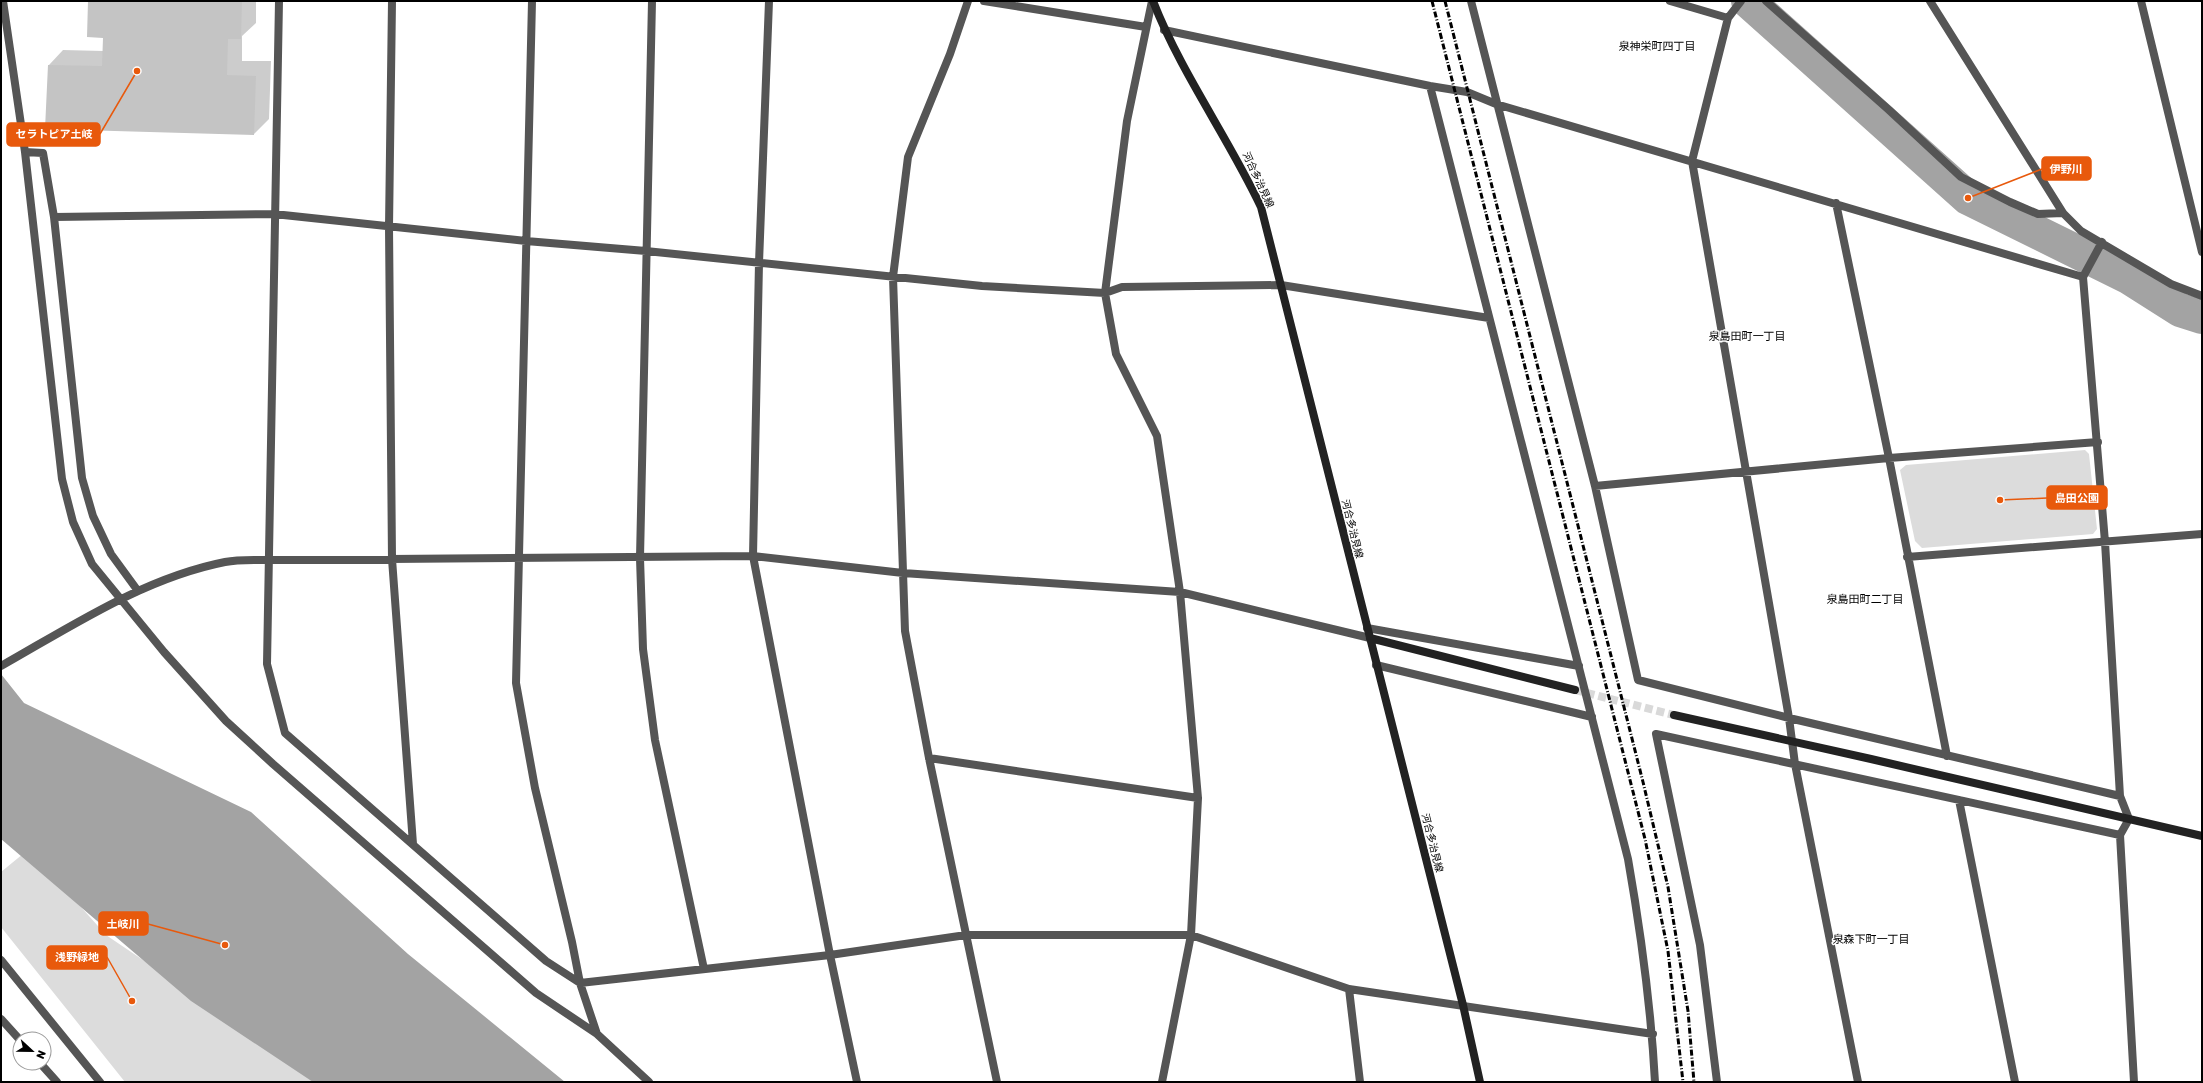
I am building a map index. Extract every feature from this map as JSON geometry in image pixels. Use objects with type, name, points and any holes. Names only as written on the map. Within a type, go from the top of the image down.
[{"type":"main road","name":"河合多治見線","points":[[1153,1],[1164,30],[1246,176],[1261,207],[1366,628],[1370,638],[1463,1005],[1480,1082]]},
{"type":"main road","points":[[1370,638],[1575,690]]},
{"type":"main road","points":[[1674,715],[1879,760],[2202,836]]},
{"type":"street","points":[[3,1],[25,152],[62,479],[73,522],[92,564],[226,721],[273,764],[536,994],[597,1034],[649,1082]]},
{"type":"street","points":[[279,1],[267,664],[285,733],[546,961],[580,983],[830,954],[966,935],[1191,935],[1349,990],[1463,1005],[1653,1034]]},
{"type":"street","points":[[392,1],[389,227],[392,559],[413,844]]},
{"type":"street","points":[[532,1],[516,683],[535,788],[572,942],[580,983],[597,1034]]},
{"type":"street","points":[[652,1],[640,558],[643,649],[655,740],[704,969]]},
{"type":"street","points":[[769,1],[759,263],[753,556],[830,954],[857,1082]]},
{"type":"street","points":[[968,1],[950,54],[908,157],[893,277],[905,631],[929,758],[997,1082]]},
{"type":"street","points":[[984,1],[1146,27]]},
{"type":"street","points":[[1153,1],[1146,27],[1127,121],[1104,293],[1116,354],[1156,436],[1180,592],[1198,798],[1191,935],[1162,1082]]},
{"type":"street","points":[[1471,1],[1496,104],[1595,486],[1638,680],[1789,718],[2120,796]]},
{"type":"street","points":[[1670,1],[1728,18]]},
{"type":"street","points":[[1741,1],[1728,18],[1692,162],[1789,718],[1795,764],[1858,1082]]},
{"type":"street","points":[[1766,1],[1889,110],[1960,177],[2038,214],[2063,213]]},
{"type":"street","points":[[1930,1],[2063,213],[2081,231],[2171,284],[2202,296]]},
{"type":"street","points":[[2141,1],[2202,252]]},
{"type":"street","points":[[1164,30],[1430,86],[1467,92],[1496,104],[2083,277]]},
{"type":"street","points":[[1430,86],[1628,859],[1643,947],[1653,1034],[1656,1082]]},
{"type":"street","points":[[25,152],[43,153],[54,217],[82,478],[93,516],[111,554],[138,591]]},
{"type":"street","points":[[1836,203],[1889,458],[1907,557],[1947,756]]},
{"type":"street","points":[[54,217],[274,214],[526,241],[646,251],[982,286],[1104,293],[1122,287],[1281,285],[1489,318]]},
{"type":"street","points":[[2102,242],[2083,277],[2098,442],[2120,796],[2129,819],[2120,835],[2134,1082]]},
{"type":"street","points":[[1595,486],[1889,458],[2098,442]]},
{"type":"street","points":[[1907,557],[2202,534]]},
{"type":"street","points":[[1,666],[106,607],[138,591],[200,568],[227,562],[268,560],[519,560],[753,556],[903,573],[1180,592],[1370,638]]},
{"type":"street","points":[[1366,628],[1579,666]]},
{"type":"street","points":[[1376,665],[1592,717]]},
{"type":"street","points":[[1717,1082],[1700,945],[1656,734],[2120,835]]},
{"type":"street","points":[[929,758],[1198,798]]},
{"type":"street","points":[[1959,800],[2015,1082]]},
{"type":"street","points":[[1,960],[94,1080]]},
{"type":"street","points":[[1349,990],[1360,1082]]},
{"type":"street","points":[[1,1019],[12,1031]]},
{"type":"street","points":[[47,1071],[57,1082]]},
{"type":"shaded area","points":[[2085,450],[2089,454],[2097,529],[2093,534],[1922,548],[1915,541],[1900,470],[1906,465]]},
{"type":"shaded area","points":[[1,674],[24,703],[251,812],[408,954],[565,1082],[313,1082],[191,1001],[1,839]]},
{"type":"shaded area","points":[[29,849],[106,935],[301,1067],[328,1082],[125,1082],[1,927],[1,872]]},
{"type":"building","points":[[88,1],[242,1],[241,39],[228,39],[227,75],[256,76],[254,135],[45,129],[48,65],[102,66],[103,38],[87,37]]},
{"type":"waterway","points":[[1748,1],[1968,198],[2128,277],[2180,310],[2202,317]]},
{"type":"tunnel","points":[[1575,690],[1674,715]]},
{"type":"railway","points":[[1432,1],[1645,839],[1668,951],[1683,1082]]},
{"type":"railway","points":[[1445,1],[1643,782],[1668,887],[1688,1011],[1694,1082]]},
{"type":"place","name":"セラトピア土岐","points":[[137,71]]},
{"type":"place","name":"伊野川","points":[[1968,198]]},
{"type":"place","name":"島田公園","points":[[2000,500]]},
{"type":"place","name":"土岐川","points":[[225,945]]},
{"type":"place","name":"浅野緑地","points":[[132,1001]]},
{"type":"district","name":"泉神栄町四丁目","points":[[1657,46]]},
{"type":"district","name":"泉島田町一丁目","points":[[1747,336]]},
{"type":"district","name":"泉島田町二丁目","points":[[1865,599]]},
{"type":"district","name":"泉森下町一丁目","points":[[1871,939]]}]
